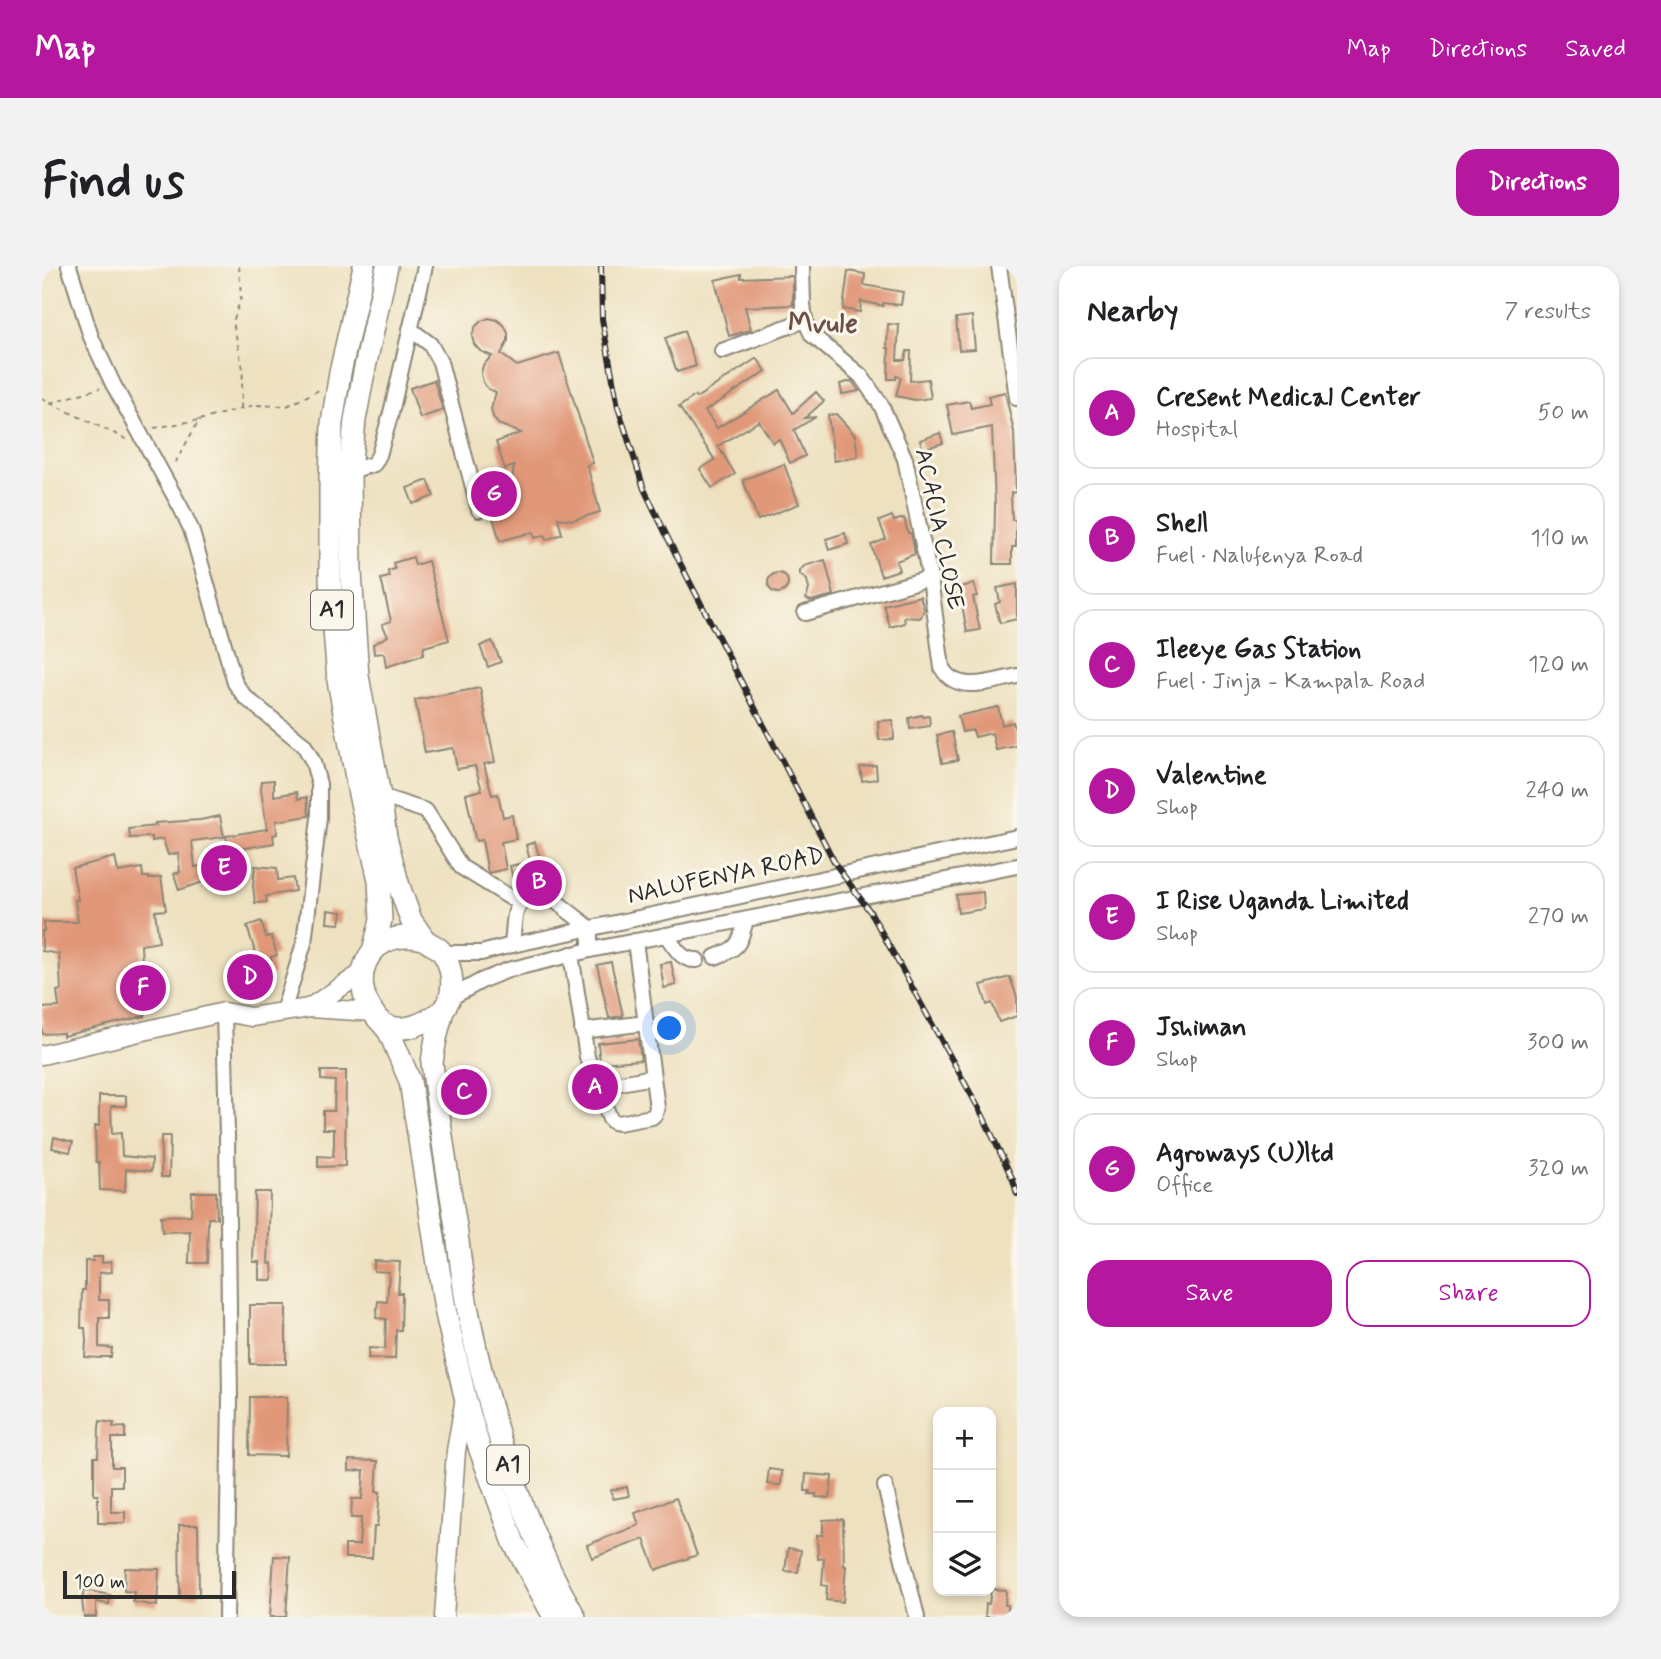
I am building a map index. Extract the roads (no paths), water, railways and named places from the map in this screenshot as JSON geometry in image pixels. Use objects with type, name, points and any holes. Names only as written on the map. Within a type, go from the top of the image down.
[{"type":"highway","name":"A1","points":[[364,266],[339,380],[331,434],[330,480],[330,579],[338,680],[381,901],[382,920],[373,951],[362,973],[362,987],[366,1000],[388,1032],[410,1082],[445,1309],[480,1450],[514,1543],[554,1617]]},
{"type":"highway","name":"A1","points":[[387,266],[355,420],[350,471],[351,573],[358,676],[386,837],[398,883],[411,920],[424,939],[443,953],[450,969],[452,981],[435,1039],[432,1063],[466,1304],[487,1395],[513,1482],[533,1535],[575,1617]]},
{"type":"highway","points":[[373,951],[385,942],[399,937],[424,939]]},
{"type":"highway","points":[[377,1017],[396,1028],[421,1025],[447,1004]]},
{"type":"main road","points":[[309,1008],[362,973]]},
{"type":"main road","points":[[42,1055],[224,1012],[251,1017],[309,1008],[377,1017]]},
{"type":"main road","points":[[444,1617],[456,1451],[465,1396]]},
{"type":"street","points":[[69,266],[91,337],[113,384],[191,529],[235,683],[245,697],[304,745],[313,762],[319,784],[319,818],[304,943],[283,1012]]},
{"type":"street","points":[[350,471],[374,464],[379,455],[425,266]]},
{"type":"street","points":[[722,351],[805,320],[802,266]]},
{"type":"street","points":[[999,266],[1017,398]]},
{"type":"street","name":"ACACIA CLOSE","points":[[805,320],[812,335],[861,376],[881,405],[905,459],[930,578],[945,675],[962,684],[1017,676]]},
{"type":"street","points":[[411,329],[430,344],[440,362],[480,510]]},
{"type":"street","points":[[805,613],[930,578]]},
{"type":"street","points":[[380,796],[426,811],[461,867],[519,903]]},
{"type":"street","name":"NALUFENYA ROAD","points":[[443,953],[481,953],[512,944],[1017,837]]},
{"type":"street","name":"NALUFENYA ROAD","points":[[447,1004],[482,980],[508,970],[571,954],[1017,866]]},
{"type":"street","points":[[512,944],[519,903],[549,896],[590,928],[590,950]]},
{"type":"street","points":[[715,957],[736,947],[746,920]]},
{"type":"street","points":[[666,935],[684,958],[697,960]]},
{"type":"street","points":[[571,954],[587,1057],[610,1119],[618,1123],[652,1118],[657,1108],[635,941]]},
{"type":"street","points":[[224,1012],[230,1399],[226,1617]]},
{"type":"street","points":[[582,1031],[646,1023]]},
{"type":"street","points":[[598,1087],[653,1077]]},
{"type":"street","points":[[885,1486],[917,1617]]},
{"type":"railway","points":[[601,266],[602,319],[618,407],[644,489],[836,865],[871,913],[983,1116],[1017,1194]]},
{"type":"place","name":"Agroways (U)ltd","points":[[494,494]]},
{"type":"place","name":"I Rise Uganda Limited","points":[[224,868]]},
{"type":"place","name":"Shell","points":[[539,883]]},
{"type":"place","name":"Valentine","points":[[250,977]]},
{"type":"place","name":"Jshiman","points":[[143,988]]},
{"type":"place","name":"Cresent Medical Center","points":[[595,1087]]},
{"type":"place","name":"Ileeye Gas Station","points":[[464,1092]]},
{"type":"district","name":"Mvule","points":[[823,324]]}]
